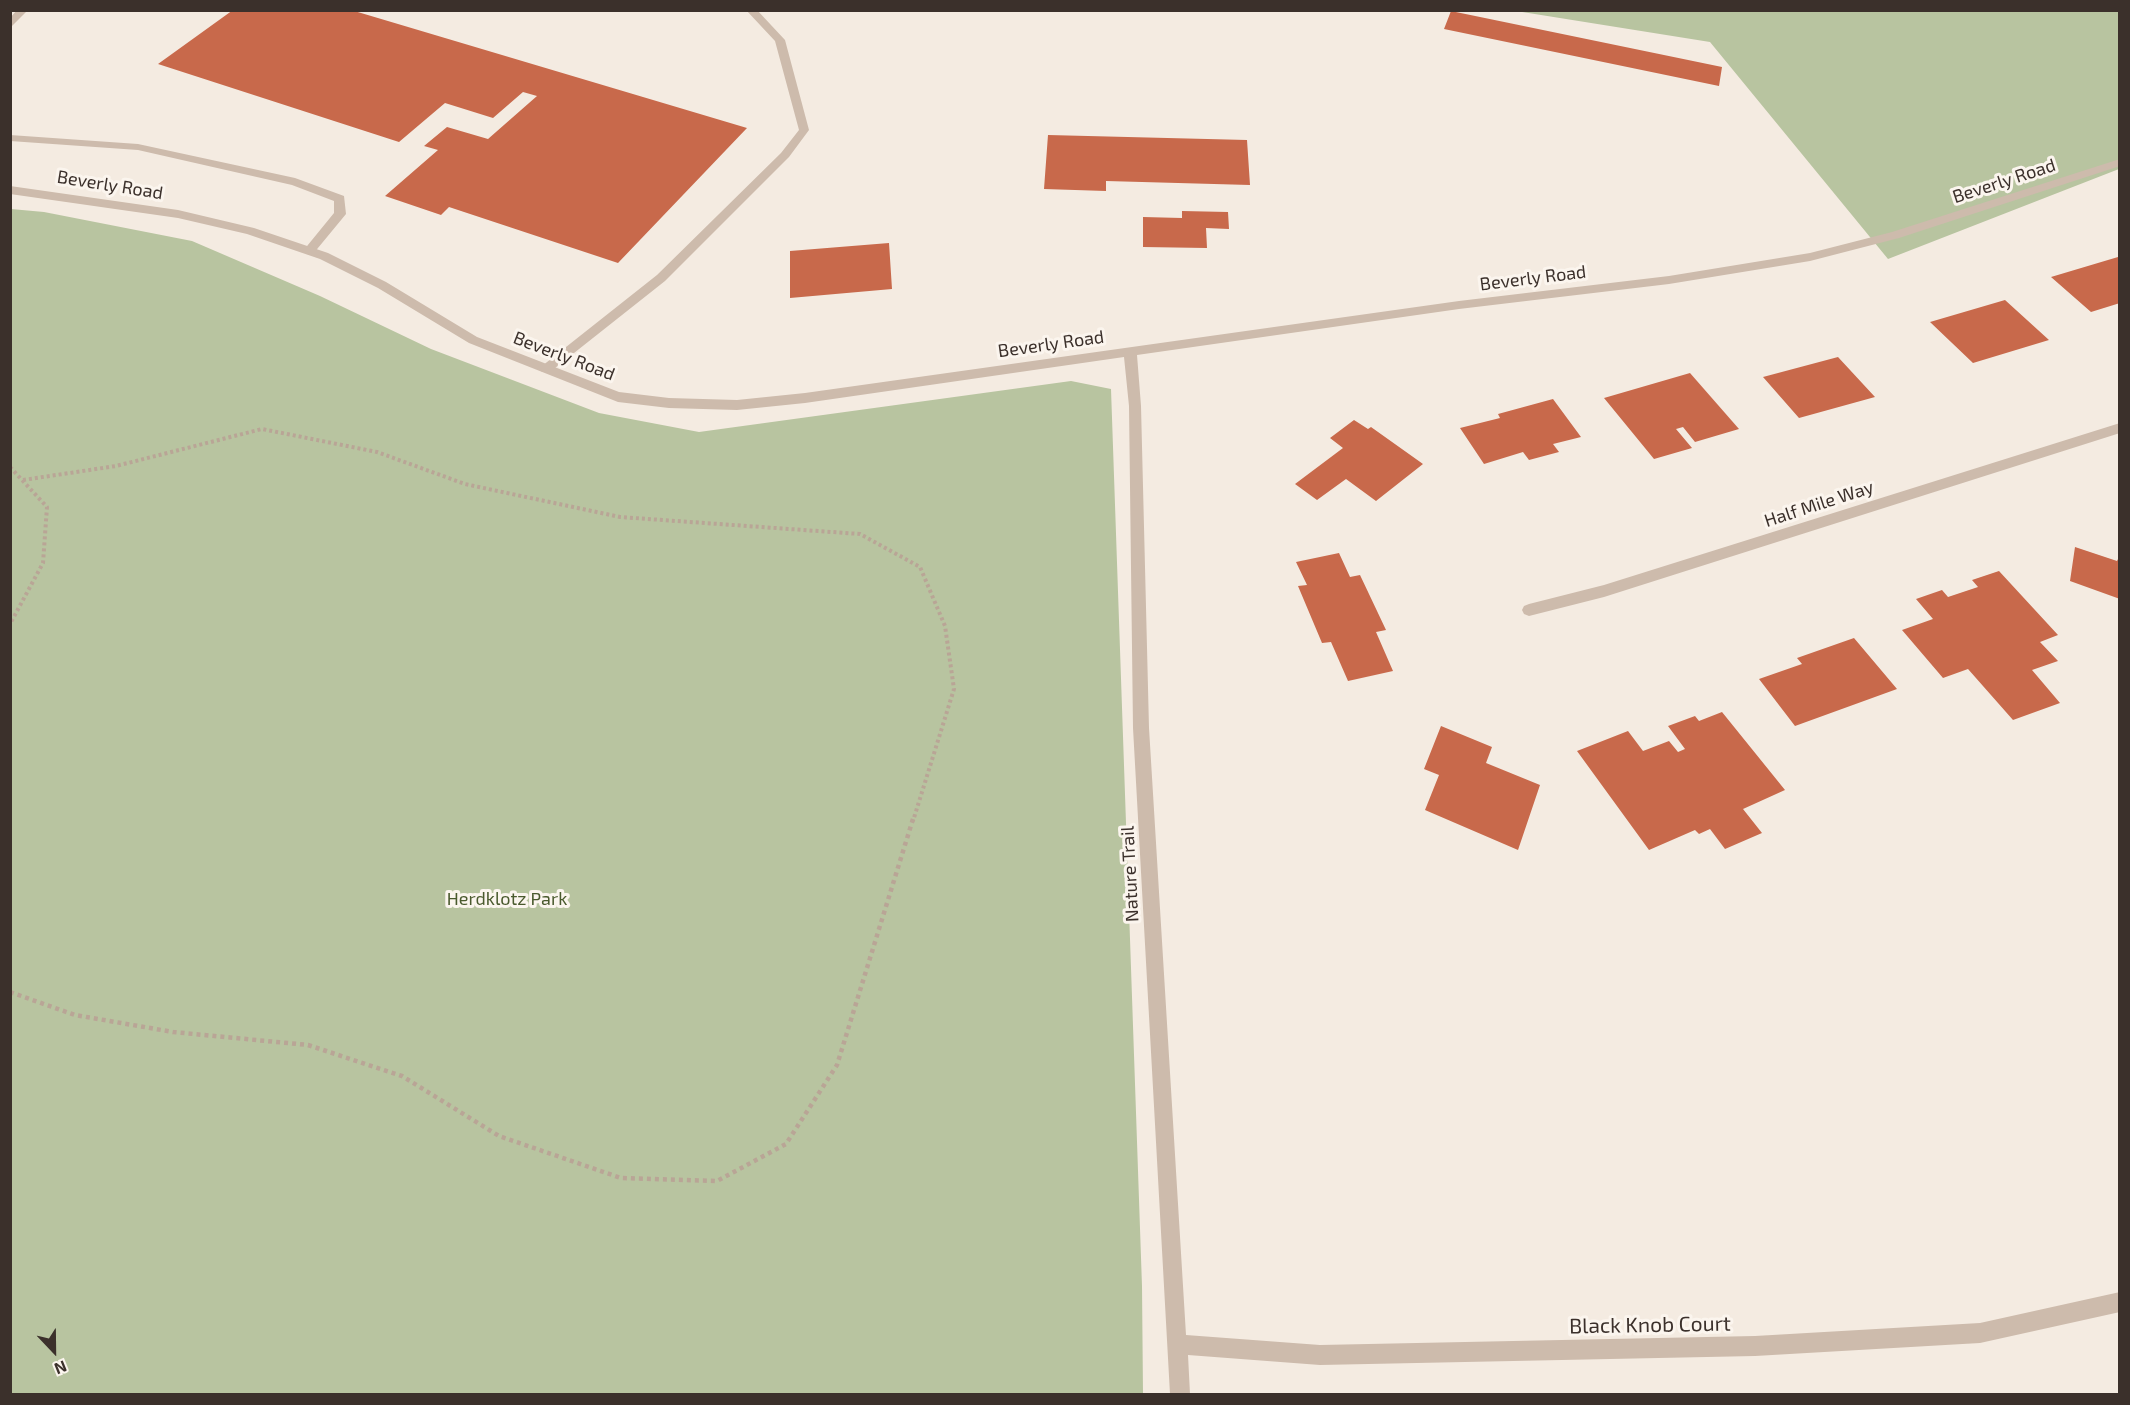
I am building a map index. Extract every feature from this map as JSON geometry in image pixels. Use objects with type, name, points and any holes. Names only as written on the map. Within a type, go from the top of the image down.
[{"type":"street","points":[[10,25],[23,10]]},
{"type":"street","points":[[546,369],[661,278],[785,155],[804,130],[780,40],[751,10]]},
{"type":"street","points":[[10,138],[138,147],[295,182],[340,199],[340,214],[309,251]]},
{"type":"street","name":"Beverly Road","points":[[10,190],[178,214],[250,231],[309,251],[382,285],[473,340],[618,397],[669,403],[737,405],[805,398],[1448,307],[1669,280],[1810,257],[1895,235],[2120,162]]},
{"type":"street","name":"Nature Trail","points":[[1130,351],[1135,406],[1141,728],[1180,1395]]},
{"type":"street","name":"Half Mile Way","points":[[1529,610],[1604,591],[2120,428]]},
{"type":"street","name":"Black Knob Court","points":[[1178,1344],[1320,1355],[1755,1346],[1980,1333],[2120,1302]]},
{"type":"path","points":[[10,992],[75,1015],[173,1032],[308,1046],[402,1076],[499,1136],[621,1178],[717,1181],[786,1144],[837,1065],[954,689],[945,626],[920,567],[860,534],[620,517],[465,484],[377,452],[262,429],[116,466],[23,480]]},
{"type":"path","points":[[10,467],[47,507],[43,563],[10,624]]},
{"type":"green space","points":[[1516,11],[2119,11],[2119,169],[1888,259],[1710,42]]},
{"type":"green space","name":"Herdklotz Park","points":[[11,209],[44,212],[192,241],[320,296],[431,349],[599,413],[699,432],[1071,381],[1111,389],[1142,1286],[1143,1394],[11,1394]]},
{"type":"building","points":[[233,10],[351,10],[747,128],[618,263],[449,207],[441,215],[385,196],[438,150],[424,146],[447,127],[488,139],[537,96],[523,92],[493,118],[445,103],[399,142],[158,64]]},
{"type":"building","points":[[1451,11],[1722,67],[1719,86],[1444,29]]},
{"type":"building","points":[[1048,135],[1247,140],[1250,185],[1106,181],[1106,191],[1044,189]]},
{"type":"building","points":[[1182,211],[1228,212],[1229,229],[1206,228],[1207,248],[1143,247],[1143,217],[1182,218]]},
{"type":"building","points":[[889,243],[892,289],[790,298],[790,251]]},
{"type":"building","points":[[2118,257],[2120,303],[2091,312],[2051,277]]},
{"type":"building","points":[[2005,300],[2049,340],[1973,363],[1930,322]]},
{"type":"building","points":[[1838,357],[1875,397],[1799,418],[1763,377]]},
{"type":"building","points":[[1690,373],[1739,429],[1695,442],[1683,427],[1676,429],[1692,448],[1654,459],[1604,398]]},
{"type":"building","points":[[1553,399],[1581,437],[1553,444],[1559,452],[1529,460],[1523,452],[1484,464],[1460,428],[1500,418],[1498,414]]},
{"type":"building","points":[[1354,420],[1368,429],[1371,427],[1423,464],[1376,501],[1346,479],[1317,500],[1295,484],[1343,448],[1330,438]]},
{"type":"building","points":[[2075,547],[2117,561],[2120,555],[2120,599],[2070,581]]},
{"type":"building","points":[[1339,553],[1350,577],[1360,575],[1386,630],[1376,632],[1393,671],[1348,681],[1331,642],[1322,643],[1298,586],[1307,585],[1296,562]]},
{"type":"building","points":[[1999,571],[2058,635],[2040,642],[2058,661],[2032,670],[2060,703],[2013,720],[1968,669],[1943,678],[1902,630],[1933,619],[1916,599],[1942,590],[1948,597],[1978,587],[1972,580]]},
{"type":"building","points":[[1854,638],[1897,689],[1795,726],[1759,679],[1802,664],[1797,658]]},
{"type":"building","points":[[1722,712],[1785,790],[1743,809],[1762,833],[1725,849],[1710,829],[1699,834],[1695,830],[1649,850],[1577,751],[1628,731],[1643,751],[1669,741],[1678,752],[1685,749],[1668,726],[1695,716],[1699,721]]},
{"type":"building","points":[[1441,726],[1492,747],[1486,763],[1540,785],[1518,850],[1425,810],[1439,775],[1424,769]]}]
